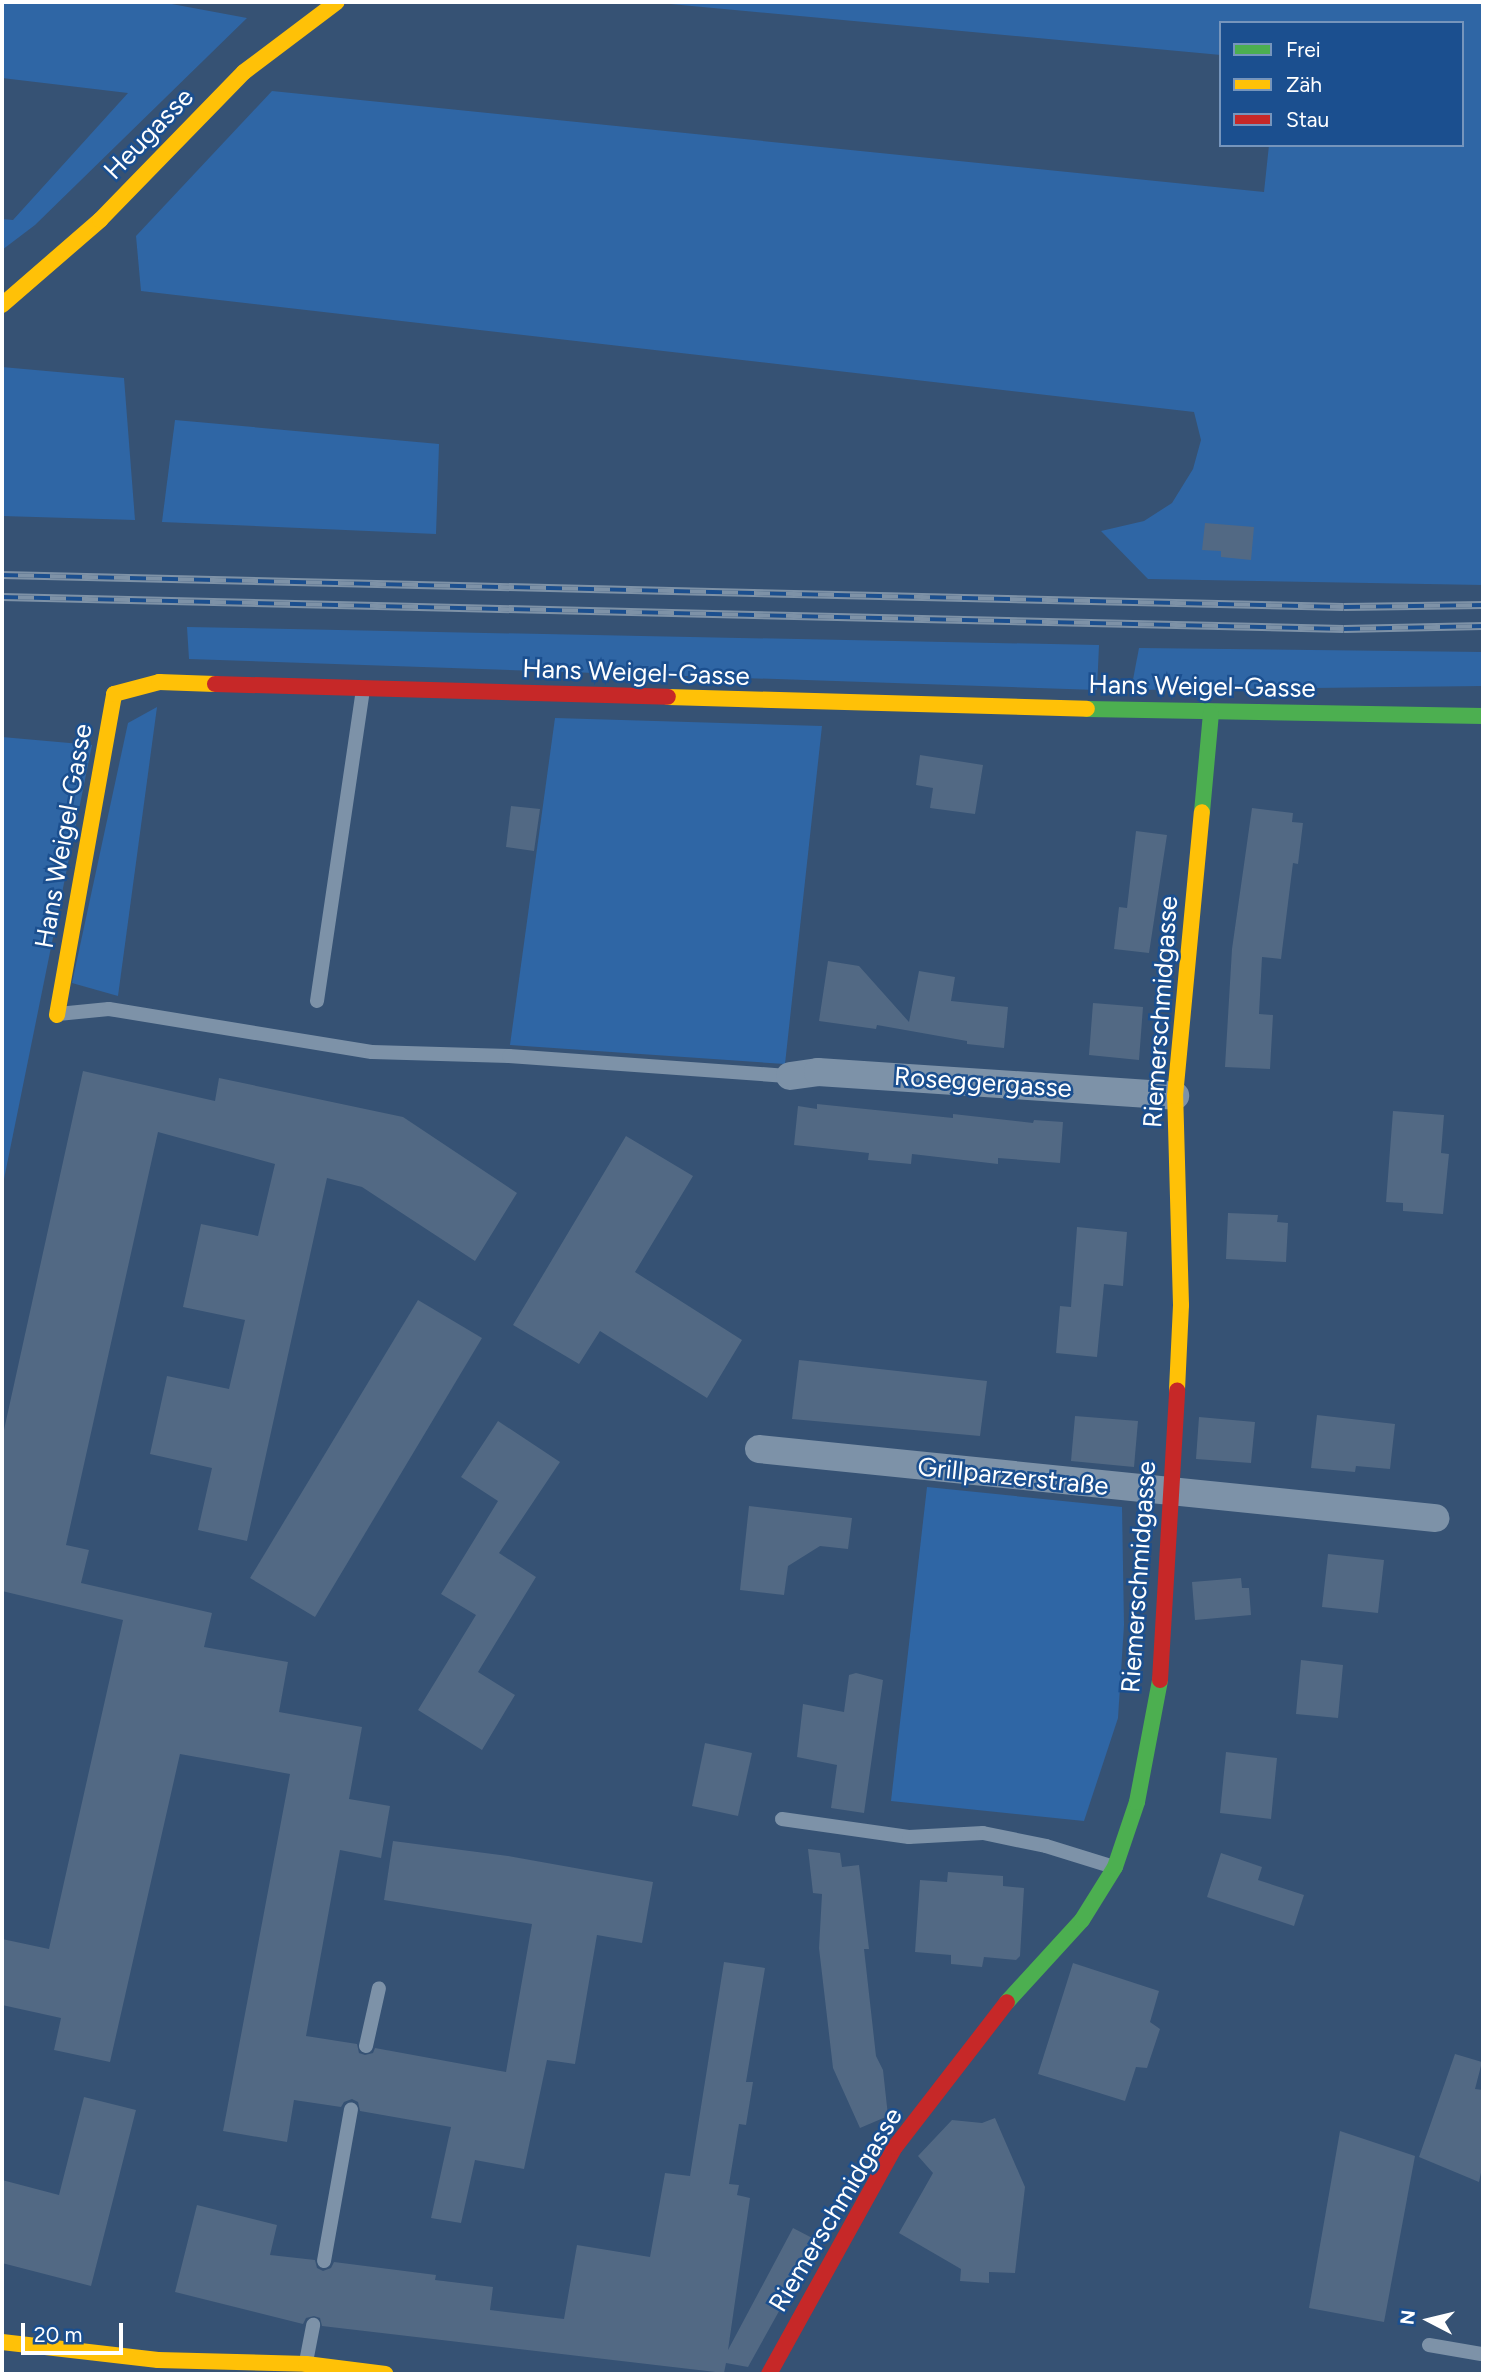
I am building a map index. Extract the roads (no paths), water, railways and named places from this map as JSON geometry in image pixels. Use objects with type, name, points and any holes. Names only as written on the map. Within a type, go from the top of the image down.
[{"type":"street","name":"Heugasse","points":[[2,305],[100,220],[244,72],[337,2]]},
{"type":"street","name":"Hans Weigel-Gasse","points":[[57,1015],[114,694],[159,682],[1211,713],[1483,716]]},
{"type":"street","name":"Riemerschmidgasse","points":[[769,2374],[895,2147],[1001,2008],[1082,1920],[1115,1867],[1137,1802],[1162,1671],[1169,1493],[1181,1305],[1175,1096],[1211,713]]},
{"type":"street","name":"Roseggergasse","points":[[790,1076],[818,1072],[1175,1096]]},
{"type":"street","name":"Grillparzerstraße","points":[[759,1450],[1435,1518]]},
{"type":"street","points":[[2,2342],[158,2360],[306,2364],[385,2374]]},
{"type":"lane","points":[[317,1001],[364,689]]},
{"type":"lane","points":[[57,1015],[109,1009],[372,1052],[509,1056],[790,1076]]},
{"type":"lane","points":[[782,1819],[909,1837],[983,1833],[1046,1846],[1115,1867]]},
{"type":"lane","points":[[366,2046],[379,1988]]},
{"type":"lane","points":[[324,2261],[351,2109]]},
{"type":"lane","points":[[306,2364],[313,2325]]},
{"type":"lane","points":[[1429,2345],[1481,2354]]},
{"type":"railway","points":[[2,575],[1344,607],[1483,605]]},
{"type":"railway","points":[[2,597],[1344,629],[1483,626]]}]
